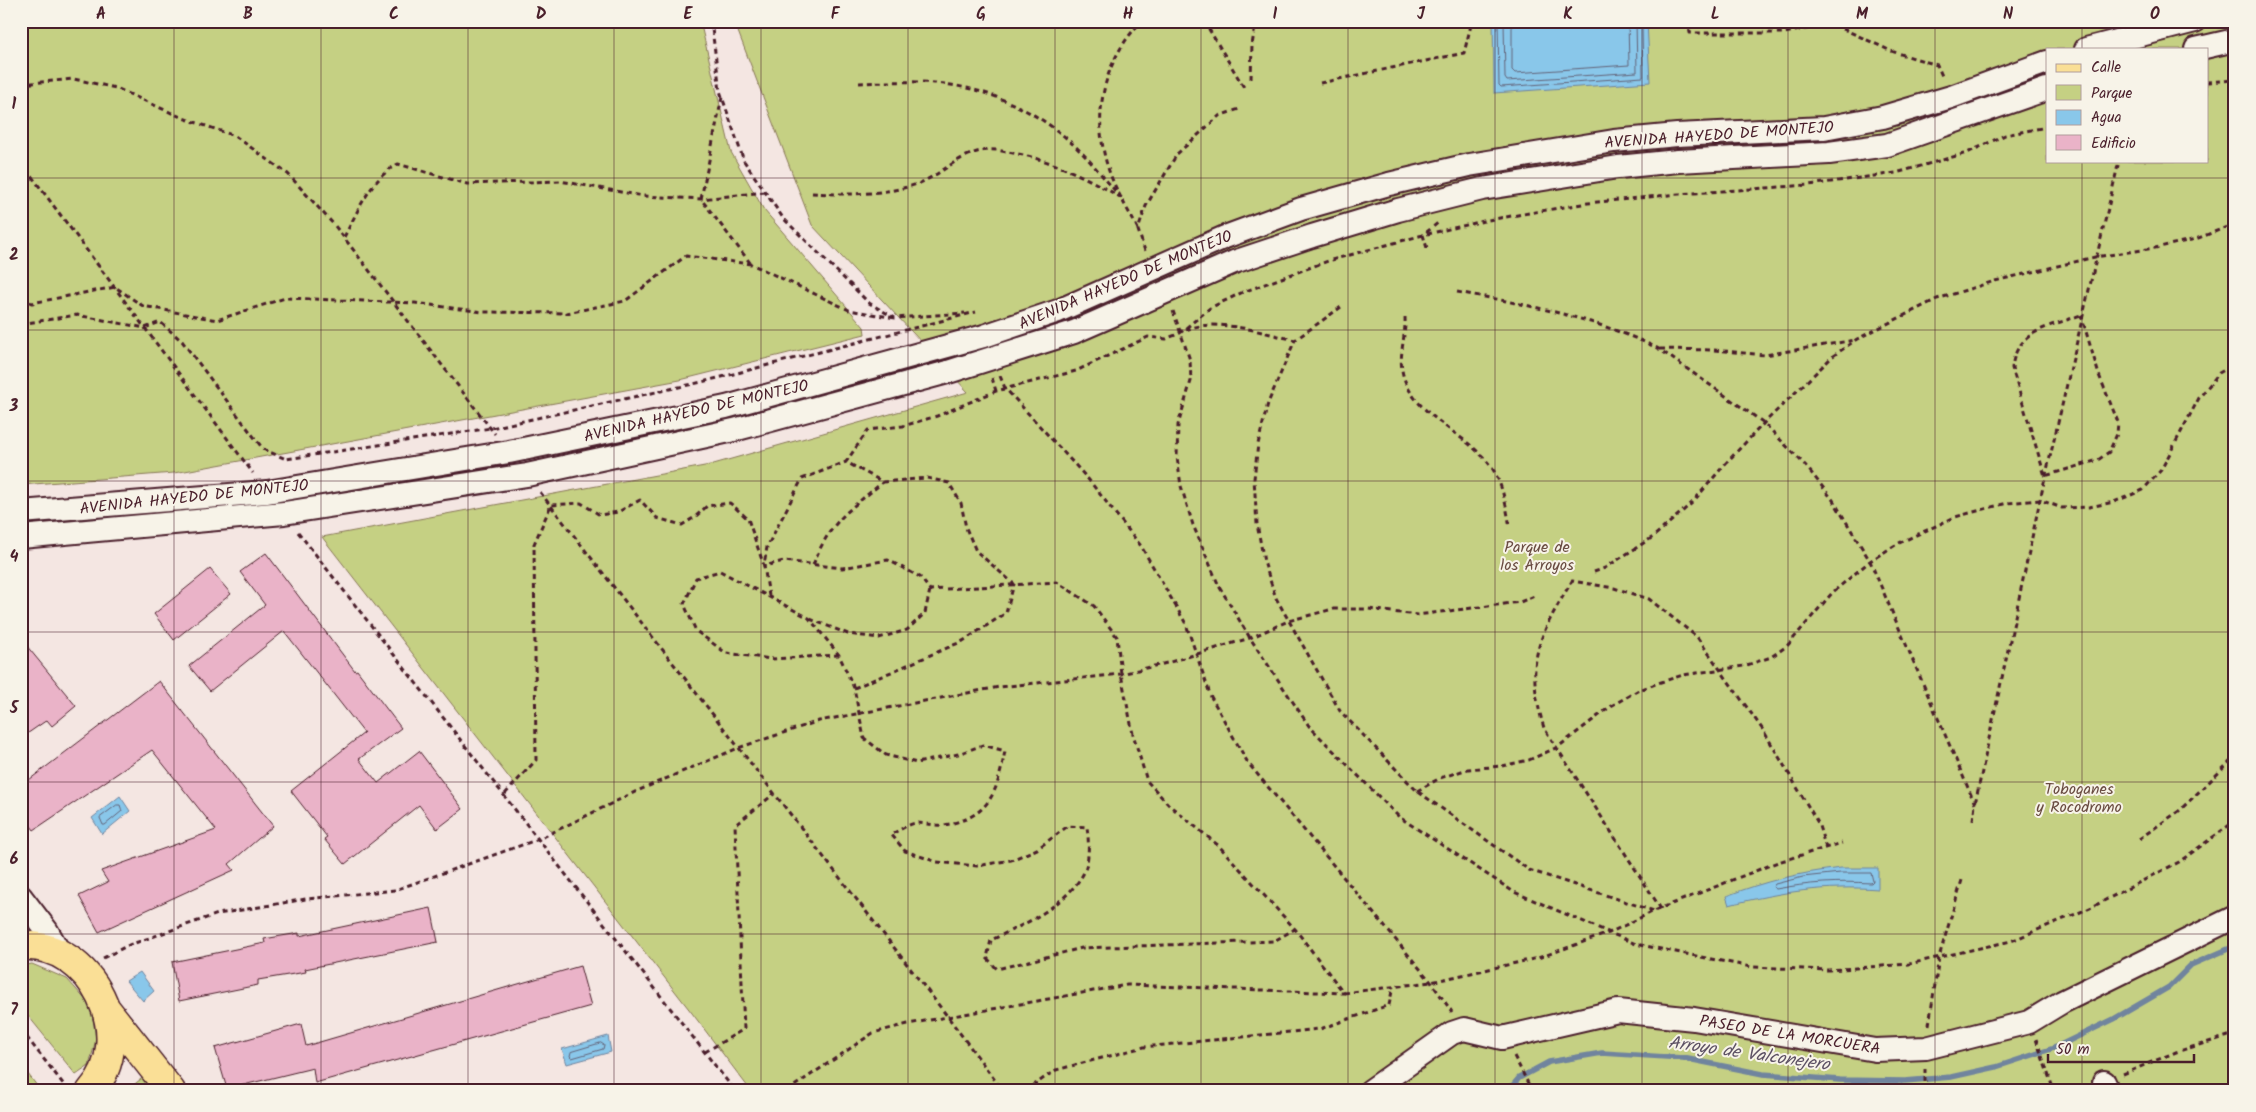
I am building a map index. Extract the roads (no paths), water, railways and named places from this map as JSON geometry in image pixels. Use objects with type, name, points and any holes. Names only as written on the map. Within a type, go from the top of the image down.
[{"type":"main road","points":[[21,946],[41,948],[71,962],[97,988],[108,1010],[171,1091]]},
{"type":"main road","points":[[91,1091],[96,1086],[107,1062],[111,1036],[108,1010]]},
{"type":"street","points":[[2090,48],[2195,21]]},
{"type":"street","points":[[2200,48],[2235,40]]},
{"type":"street","name":"AVENIDA HAYEDO DE MONTEJO","points":[[21,512],[267,492],[509,452],[726,407],[946,348],[1058,311],[1225,236],[1301,209],[1388,184],[1469,165],[1614,141],[1676,135],[1824,128],[1883,117],[1951,97],[2046,62]]},
{"type":"street","points":[[21,536],[284,513],[527,475],[734,430],[948,372],[1074,332],[1234,262],[1312,236],[1482,189],[1618,167],[1678,161],[1828,153],[1888,145],[2046,89]]},
{"type":"street","points":[[229,496],[234,503],[235,510],[231,518]]},
{"type":"street","points":[[21,897],[71,962]]},
{"type":"street","name":"PASEO DE LA MORCUERA","points":[[1370,1091],[1452,1033],[1464,1029],[1502,1038],[1618,1011],[1694,1019],[1876,1050],[1926,1048],[2030,1022],[2062,1002],[2235,917]]},
{"type":"water","points":[[1493,21],[1647,21],[1650,82],[1494,93]]},
{"type":"water","points":[[120,796],[130,811],[102,834],[92,818]]},
{"type":"water","points":[[1841,868],[1878,868],[1878,889],[1821,889],[1767,896],[1729,905],[1726,896],[1782,878]]},
{"type":"water","points":[[140,972],[154,991],[143,1001],[126,981]]},
{"type":"water","points":[[608,1036],[611,1052],[567,1064],[562,1049]]},
{"type":"waterway","name":"Arroyo de Valconejero","points":[[1508,1091],[1519,1078],[1549,1062],[1602,1053],[1683,1058],[1763,1074],[1840,1080],[1905,1081],[1951,1077],[1996,1067],[2054,1048],[2114,1019],[2169,987],[2191,965],[2235,946]]},
{"type":"park label","name":"Parque de los Arroyos","points":[[1537,555]]},
{"type":"park label","name":"Toboganes y Rocodromo","points":[[2079,797]]}]
